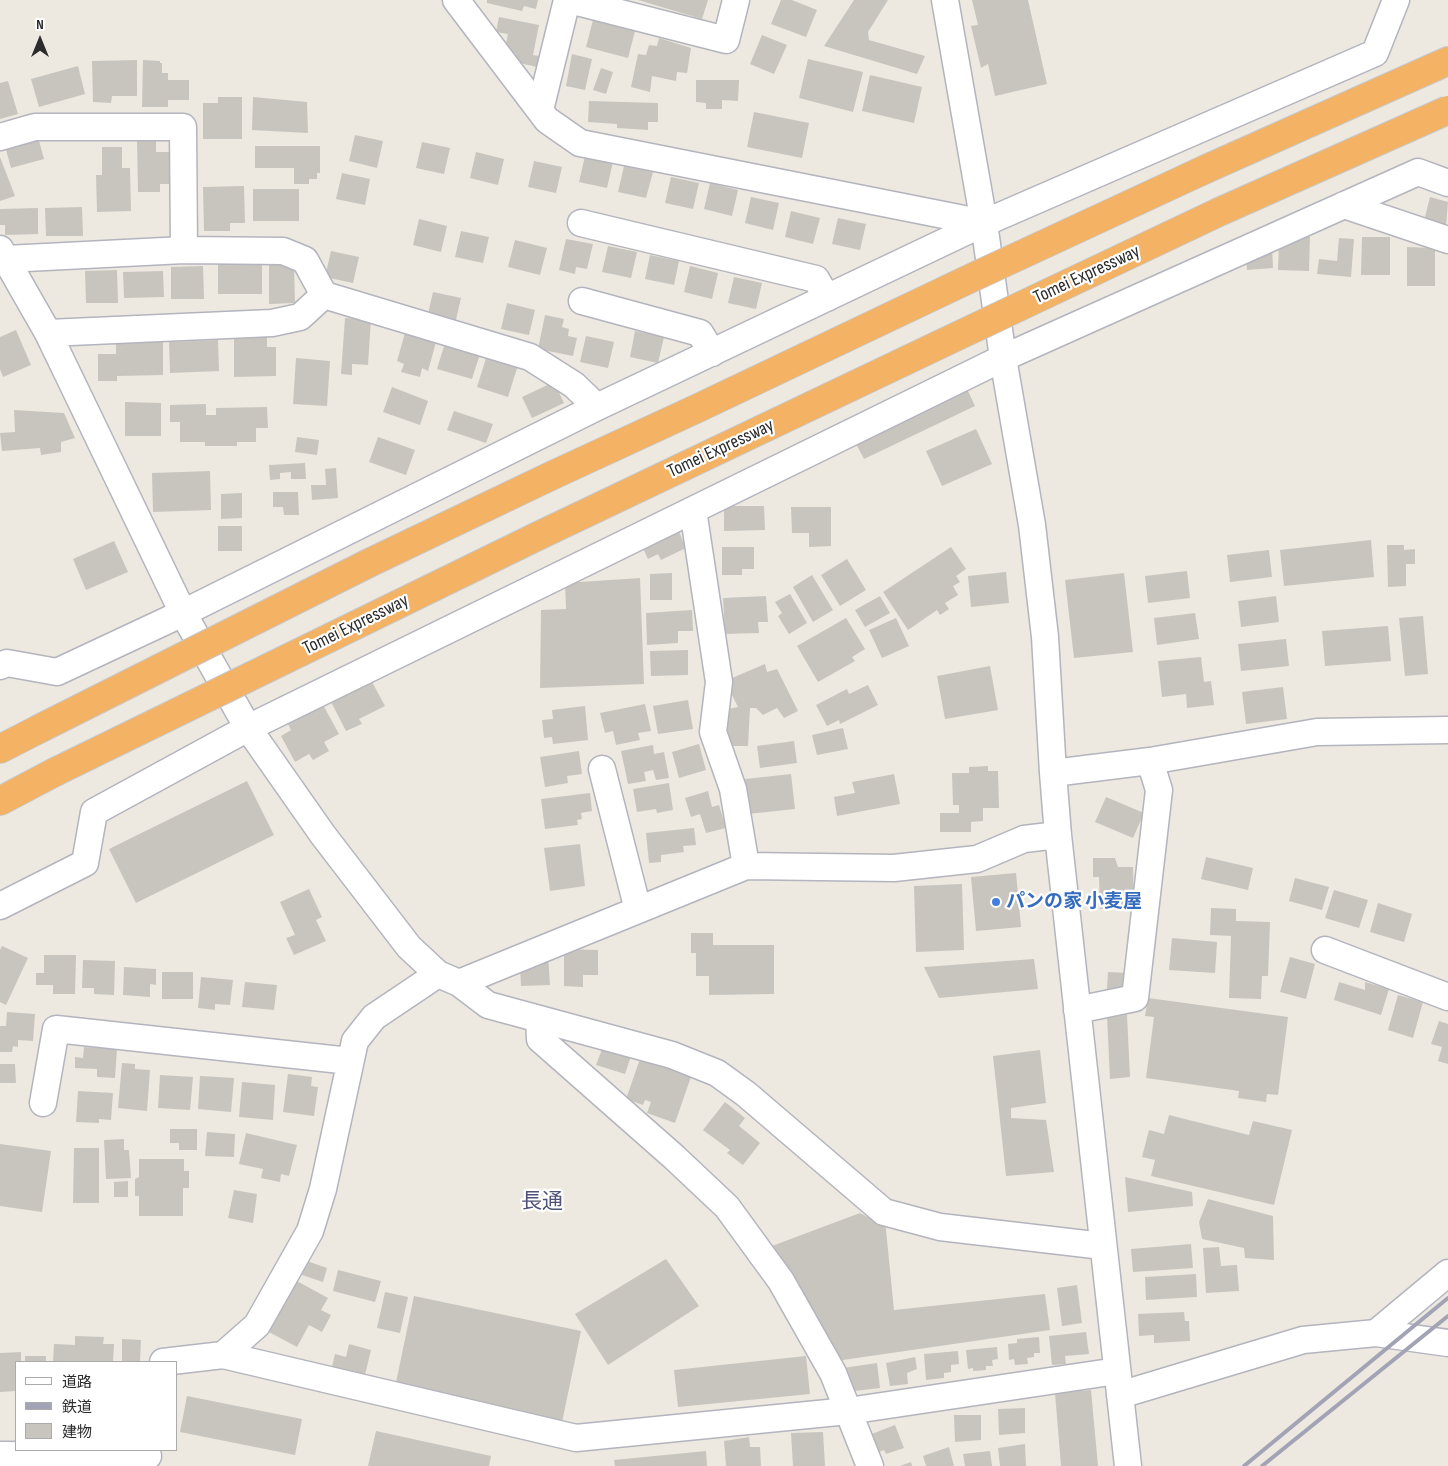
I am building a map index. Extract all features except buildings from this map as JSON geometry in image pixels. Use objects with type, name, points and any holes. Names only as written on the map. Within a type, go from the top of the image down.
[{"type":"highway","points":[[0,749],[369,563],[553,474],[696,409],[984,271],[1437,66]]},
{"type":"highway","name":"Tomei Expressway","points":[[0,801],[55,772],[540,535],[1219,212],[1448,110]]},
{"type":"street","points":[[456,0],[547,120],[580,143],[984,223]]},
{"type":"street","points":[[540,110],[568,0],[726,40],[736,0]]},
{"type":"street","points":[[945,0],[984,223],[1003,358],[1032,525],[1045,636],[1052,773],[1058,835],[1128,1466]]},
{"type":"street","points":[[0,666],[7,663],[57,672],[183,613],[597,407],[984,223],[1375,53],[1396,0]]},
{"type":"street","points":[[0,137],[34,126],[183,127],[184,250]]},
{"type":"street","points":[[0,906],[85,863],[94,812],[248,728],[1003,358],[1418,172],[1448,183]]},
{"type":"street","points":[[1344,205],[1448,240]]},
{"type":"street","points":[[581,223],[816,279],[827,298]]},
{"type":"street","points":[[597,407],[574,385],[530,356],[324,294],[305,260],[283,251],[184,250],[3,254],[48,333],[183,613],[248,728],[323,835],[409,947],[448,979],[488,1005],[672,1055],[717,1073],[746,1094],[884,1212],[940,1227],[1103,1246]]},
{"type":"street","points":[[48,333],[272,323],[300,317],[324,294]]},
{"type":"street","points":[[582,301],[700,334],[712,353]]},
{"type":"street","points":[[693,510],[719,682],[713,732],[733,789],[746,866]]},
{"type":"street","points":[[1052,773],[1150,761],[1317,732],[1448,730]]},
{"type":"street","points":[[1077,1010],[1135,998],[1159,790],[1150,761]]},
{"type":"street","points":[[602,769],[638,910]]},
{"type":"street","points":[[223,1355],[257,1325],[310,1231],[323,1189],[355,1041],[374,1017],[448,979],[638,910],[746,866],[894,868],[977,859],[1024,839],[1058,835]]},
{"type":"street","points":[[1325,950],[1448,997]]},
{"type":"street","points":[[539,1019],[540,1039],[674,1157],[727,1207],[781,1281],[834,1373],[870,1466]]},
{"type":"street","points":[[43,1102],[56,1029],[350,1061]]},
{"type":"street","points":[[1376,1333],[1448,1273]]},
{"type":"street","points":[[172,1361],[223,1355],[576,1438],[1118,1383],[1303,1340],[1376,1333],[1448,1343]]},
{"type":"street","points":[[0,1455],[148,1457]]},
{"type":"railway","points":[[1244,1466],[1448,1298]]},
{"type":"railway","points":[[1262,1466],[1448,1316]]},
{"type":"place","name":"パンの家 小麦屋","points":[[996,902]]},
{"type":"district","name":"長通","points":[[542,1203]]}]
